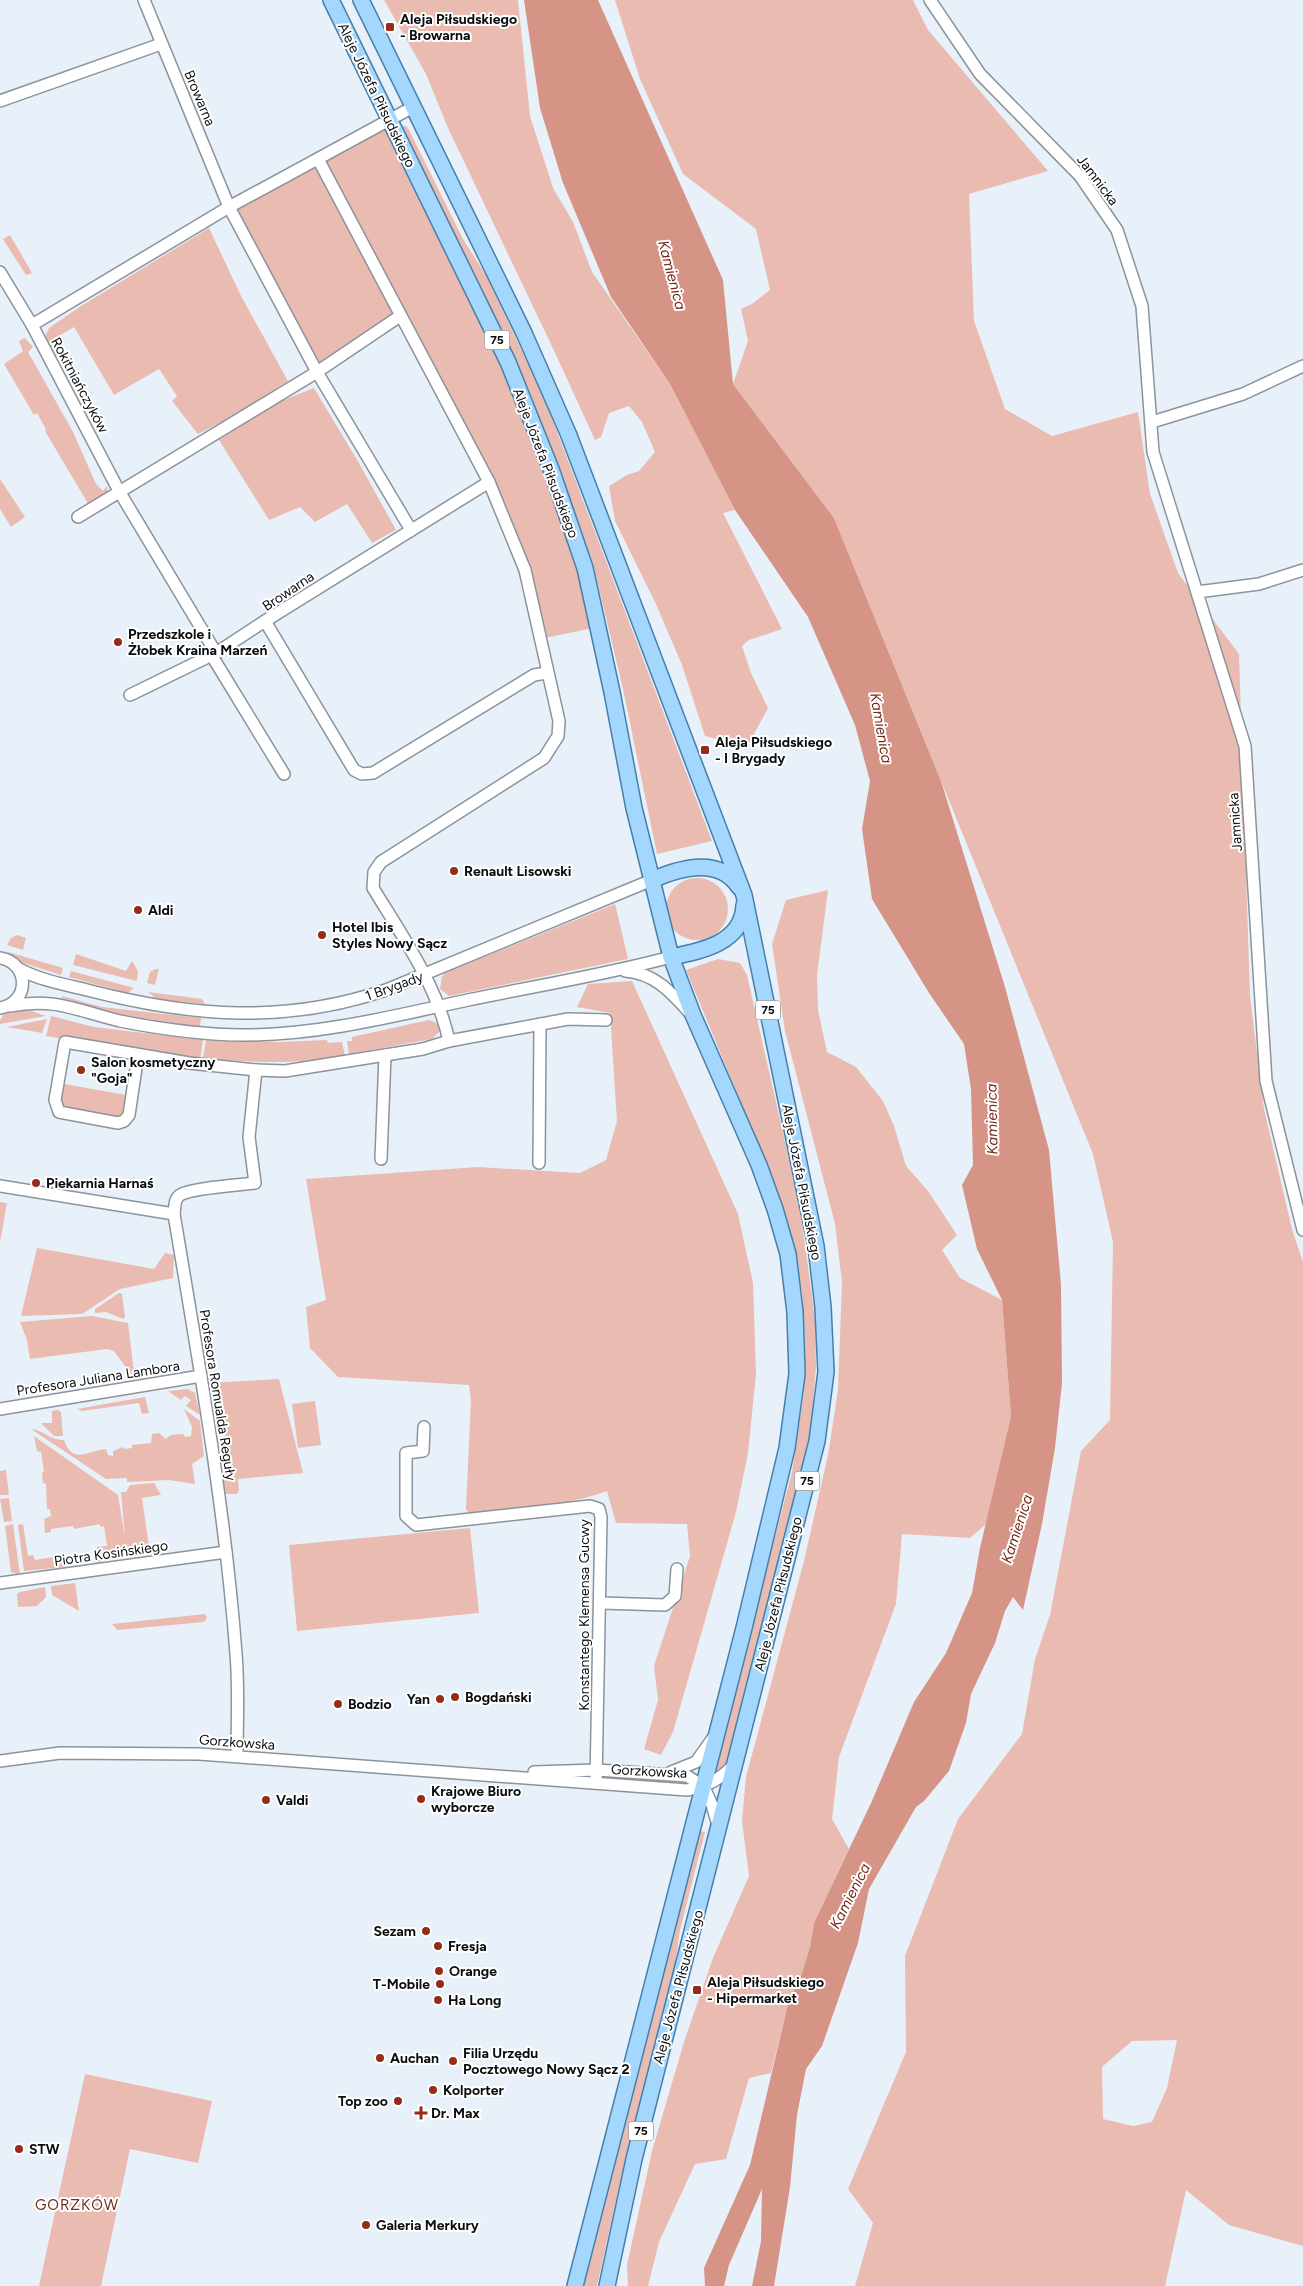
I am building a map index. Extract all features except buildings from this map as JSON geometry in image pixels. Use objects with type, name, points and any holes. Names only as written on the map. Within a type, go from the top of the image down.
[{"type":"main road","name":"Aleje Józefa Piłsudskiego","points":[[331,0],[508,362],[551,469],[585,568],[612,692],[634,808],[671,957],[692,1015],[759,1165],[775,1209],[788,1254],[795,1312],[797,1374],[788,1448],[704,1787],[575,2286]]},
{"type":"main road","name":"Aleje Józefa Piłsudskiego","points":[[361,0],[524,333],[568,433],[744,895],[816,1246],[824,1307],[826,1372],[817,1441],[634,2160],[606,2286]]},
{"type":"main road","name":"1 Brygady","points":[[652,880],[678,870],[696,866],[713,869],[736,884],[744,895]]},
{"type":"main road","name":"Aleje Józefa Piłsudskiego","points":[[671,957],[709,948],[734,933],[744,911],[744,895]]},
{"type":"street","name":"Browarna","points":[[144,0],[229,207],[318,372],[411,530]]},
{"type":"street","name":"Jamnicka","points":[[930,0],[980,74],[1080,176],[1117,230],[1142,306],[1153,452],[1245,746],[1266,1080],[1303,1230]]},
{"type":"street","points":[[0,101],[161,44]]},
{"type":"street","points":[[32,325],[229,207],[413,107]]},
{"type":"street","points":[[318,159],[489,482],[524,570],[559,721],[558,736],[544,758],[381,862],[374,872],[373,888],[425,975],[440,1006],[449,1041]]},
{"type":"street","name":"Rokitniańczyków","points":[[0,272],[32,325],[118,490],[284,774]]},
{"type":"street","points":[[78,517],[118,490],[318,372],[400,316]]},
{"type":"street","points":[[1152,422],[1242,394],[1303,366]]},
{"type":"street","name":"Browarna","points":[[489,482],[265,621],[354,770],[362,774],[373,773],[534,674],[547,672]]},
{"type":"street","points":[[1197,592],[1259,584],[1303,570]]},
{"type":"street","points":[[130,695],[214,655],[265,621]]},
{"type":"street","name":"1 Brygady","points":[[0,958],[44,980],[138,1002],[207,1012],[255,1014],[297,1012],[349,1002],[425,975],[652,880]]},
{"type":"street","name":"1 Brygady","points":[[3,1008],[41,1001],[158,1028],[203,1034],[284,1034],[440,1006],[671,957]]},
{"type":"street","points":[[3,1008],[21,993],[23,985],[19,969]]},
{"type":"street","points":[[616,970],[643,973],[667,988],[692,1015]]},
{"type":"street","points":[[138,1055],[129,1115],[124,1121],[118,1123],[59,1112],[55,1100],[65,1042],[138,1055],[256,1070],[285,1071],[423,1049],[449,1041],[568,1019],[606,1020]]},
{"type":"street","points":[[540,1024],[540,1163]]},
{"type":"street","points":[[381,1159],[385,1055]]},
{"type":"street","points":[[0,1186],[174,1214],[175,1201],[180,1196],[192,1192],[255,1183],[249,1137],[256,1070]]},
{"type":"street","name":"Profesora Romualda Reguły","points":[[174,1214],[201,1376],[226,1552],[237,1656],[237,1756]]},
{"type":"street","name":"Profesora Juliana Lambora","points":[[0,1409],[201,1376]]},
{"type":"street","name":"Konstantego Klemensa Gucwy","points":[[424,1427],[423,1452],[406,1454],[406,1516],[416,1525],[590,1506],[599,1509],[602,1517],[596,1783]]},
{"type":"street","name":"Piotra Kosińskiego","points":[[0,1583],[226,1552]]},
{"type":"street","points":[[601,1603],[665,1606],[675,1596],[677,1569]]},
{"type":"street","name":"Gorzkowska","points":[[668,1773],[696,1762],[717,1733]]},
{"type":"street","name":"Gorzkowska","points":[[0,1761],[33,1756],[114,1752],[237,1756],[687,1790],[704,1787],[720,1779],[736,1762]]},
{"type":"street","name":"Gorzkowska","points":[[473,1773],[597,1770],[668,1773],[687,1776],[704,1787],[717,1816],[719,1831]]},
{"type":"street","points":[[687,1790],[699,1804]]},
{"type":"shaded area","points":[[384,0],[518,0],[530,116],[553,188],[573,222],[592,272],[670,384],[735,510],[723,513],[782,629],[749,640],[742,646],[751,673],[768,708],[747,747],[705,736],[682,665],[656,604],[615,521],[609,486],[627,475],[639,471],[655,452],[642,422],[629,406],[609,413],[601,437],[595,440],[448,128],[426,74]]},
{"type":"shaded area","points":[[615,0],[913,0],[928,30],[1048,171],[969,194],[974,321],[1005,409],[1052,436],[1138,412],[1150,494],[1178,573],[1239,654],[1250,996],[1264,1109],[1292,1229],[1303,1262],[1303,2246],[1229,2225],[1186,2190],[1165,2286],[855,2286],[873,2223],[848,2189],[906,2052],[905,1956],[958,1819],[1022,1734],[1035,1659],[1050,1615],[1081,1451],[1110,1420],[1113,1242],[1093,1154],[834,518],[733,384],[748,341],[741,309],[752,304],[770,290],[756,229],[683,174],[640,79]],"holes":[[[1177,2040],[1167,2088],[1152,2122],[1133,2126],[1103,2119],[1102,2067],[1132,2041]]]},
{"type":"shaded area","points":[[390,119],[532,423],[598,627],[540,639],[525,570],[502,515],[400,317],[317,372],[229,207]]},
{"type":"shaded area","points":[[404,125],[408,128],[463,239],[487,277],[545,400],[712,841],[657,854],[623,689],[593,563],[529,394],[402,130]]},
{"type":"shaded area","points":[[209,228],[241,296],[288,381],[231,417],[198,434],[172,401],[177,396],[159,369],[114,395],[74,327],[52,340],[60,354],[54,357],[44,339],[49,328],[81,306]]},
{"type":"shaded area","points":[[10,235],[32,273],[26,275],[3,239]]},
{"type":"shaded area","points":[[25,338],[33,347],[28,352],[73,432],[96,484],[103,491],[107,486],[108,493],[90,507],[45,431],[46,429],[37,413],[34,415],[4,364],[23,351],[19,341]]},
{"type":"shaded area","points":[[314,388],[396,530],[372,543],[347,504],[315,522],[300,507],[269,520],[219,440],[279,402]]},
{"type":"shaded area","points":[[0,479],[25,517],[11,527],[0,509]]},
{"type":"shaded area","points":[[691,878],[703,878],[719,887],[726,897],[728,909],[726,921],[719,931],[703,940],[691,940],[680,935],[671,926],[666,915],[666,903],[671,892],[680,883]]},
{"type":"shaded area","points":[[828,890],[817,975],[818,1010],[827,1052],[856,1067],[883,1101],[894,1126],[906,1166],[928,1191],[957,1235],[942,1250],[960,1278],[1002,1300],[1011,1416],[986,1524],[970,1538],[902,1534],[896,1604],[839,1757],[832,1819],[849,1849],[814,1923],[810,1947],[801,1976],[788,2004],[771,2073],[749,2078],[726,2159],[695,2164],[659,2242],[648,2286],[628,2286],[627,2265],[652,2151],[684,2042],[713,1958],[749,1876],[742,1821],[746,1777],[804,1561],[828,1455],[838,1390],[842,1282],[835,1224],[785,1031],[772,944],[786,900]]},
{"type":"shaded area","points":[[615,904],[628,959],[449,996],[440,989],[442,977],[445,973]]},
{"type":"shaded area","points":[[17,935],[26,938],[23,950],[7,945],[11,938]]},
{"type":"shaded area","points":[[8,952],[63,968],[61,975],[14,960]]},
{"type":"shaded area","points":[[76,954],[126,971],[132,961],[138,971],[137,981],[73,965]]},
{"type":"shaded area","points":[[718,959],[740,963],[747,975],[800,1207],[815,1319],[816,1367],[811,1428],[731,1754],[723,1769],[715,1774],[792,1472],[804,1392],[805,1339],[802,1293],[793,1240],[776,1187],[686,970]]},
{"type":"shaded area","points":[[159,969],[155,985],[147,983],[150,972]]},
{"type":"shaded area","points":[[71,971],[134,988],[128,993],[69,977]]},
{"type":"shaded area","points":[[632,981],[738,1214],[753,1283],[756,1374],[748,1453],[736,1512],[673,1732],[661,1755],[644,1749],[658,1700],[654,1666],[690,1556],[687,1524],[616,1523],[607,1491],[556,1504],[469,1514],[466,1509],[471,1400],[469,1385],[338,1377],[310,1348],[306,1307],[326,1300],[306,1179],[478,1167],[580,1173],[606,1160],[617,1121],[610,1013],[577,1007],[588,984]]},
{"type":"shaded area","points":[[148,992],[202,999],[205,1004],[157,999]]},
{"type":"shaded area","points":[[62,996],[102,1007],[201,1018],[200,1027],[117,1014],[62,998]]},
{"type":"shaded area","points":[[22,1008],[46,1016],[0,1024],[0,1020],[7,1010]]},
{"type":"shaded area","points":[[51,1016],[94,1027],[203,1040],[200,1060],[46,1036]]},
{"type":"shaded area","points":[[47,1019],[42,1033],[7,1027]]},
{"type":"shaded area","points":[[429,1020],[437,1023],[440,1031],[432,1039],[349,1054],[347,1041],[352,1041],[352,1037]]},
{"type":"shaded area","points":[[206,1040],[280,1042],[327,1040],[328,1043],[342,1042],[345,1056],[291,1062],[203,1059]]},
{"type":"shaded area","points":[[64,1084],[126,1095],[124,1113],[118,1119],[64,1110],[60,1103]]},
{"type":"shaded area","points":[[0,1202],[7,1203],[0,1242]]},
{"type":"shaded area","points":[[37,1248],[154,1269],[165,1253],[174,1255],[173,1278],[120,1289],[82,1314],[21,1316]]},
{"type":"shaded area","points":[[119,1293],[122,1294],[125,1317],[123,1319],[106,1312],[95,1313],[95,1309]]},
{"type":"shaded area","points":[[92,1316],[128,1323],[135,1380],[114,1351],[107,1349],[30,1359],[27,1340],[20,1322]]},
{"type":"shaded area","points":[[279,1379],[303,1473],[238,1479],[239,1491],[237,1494],[225,1494],[221,1476],[231,1475],[219,1391],[211,1392],[209,1383]]},
{"type":"shaded area","points":[[187,1389],[195,1393],[200,1415],[186,1406],[191,1400],[185,1396],[181,1400],[168,1391]]},
{"type":"shaded area","points":[[145,1397],[149,1413],[142,1414],[139,1403],[82,1411],[77,1409]]},
{"type":"shaded area","points":[[315,1401],[321,1445],[298,1448],[292,1404]]},
{"type":"shaded area","points":[[184,1409],[200,1421],[204,1456],[192,1464],[195,1484],[169,1480],[127,1482],[127,1478],[106,1479],[31,1429],[59,1440],[64,1440],[72,1453],[77,1455],[106,1449],[108,1455],[113,1456],[113,1451],[123,1447],[124,1449],[132,1448],[132,1445],[151,1443],[152,1434],[159,1433],[166,1439],[174,1435],[183,1434],[185,1437],[191,1436],[192,1427]]},
{"type":"shaded area","points":[[58,1410],[61,1412],[63,1436],[54,1436],[41,1423],[52,1423],[52,1411]]},
{"type":"shaded area","points":[[34,1436],[118,1495],[125,1538],[121,1492],[126,1492],[130,1485],[154,1483],[161,1495],[142,1498],[149,1547],[126,1551],[105,1561],[95,1563],[97,1547],[107,1546],[104,1526],[100,1527],[100,1524],[74,1529],[73,1526],[51,1529],[51,1532],[45,1533],[44,1519],[51,1516],[50,1509],[47,1509],[46,1484],[43,1483],[42,1473],[44,1471],[41,1452],[37,1451]]},
{"type":"shaded area","points":[[6,1470],[9,1495],[0,1495],[0,1471]]},
{"type":"shaded area","points":[[9,1498],[12,1521],[4,1522],[0,1499]]},
{"type":"shaded area","points":[[13,1524],[20,1575],[11,1572],[5,1526]]},
{"type":"shaded area","points":[[23,1524],[28,1556],[33,1555],[35,1560],[60,1556],[65,1567],[24,1571],[18,1525]]},
{"type":"shaded area","points":[[470,1528],[479,1613],[297,1631],[289,1545]]},
{"type":"shaded area","points":[[75,1583],[79,1611],[52,1595],[51,1586]]},
{"type":"shaded area","points":[[45,1587],[46,1597],[37,1606],[18,1607],[17,1594]]},
{"type":"shaded area","points":[[205,1614],[207,1618],[204,1622],[117,1630],[112,1624]]},
{"type":"shaded area","points":[[699,1831],[705,1832],[680,1930],[673,1979],[620,2182],[597,2286],[581,2286]]},
{"type":"shaded area","points":[[85,2074],[212,2101],[198,2163],[130,2149],[101,2286],[39,2286]]},
{"type":"water","name":"Kamienica","points":[[524,0],[598,0],[723,280],[733,384],[834,518],[941,781],[1005,987],[1049,1150],[1061,1285],[1062,1383],[1055,1448],[1042,1524],[1023,1610],[1013,1597],[1005,1611],[995,1643],[971,1694],[966,1723],[949,1771],[924,1801],[916,1807],[869,1889],[858,1943],[822,2046],[806,2069],[797,2115],[790,2187],[774,2286],[752,2286],[761,2241],[762,2189],[729,2265],[724,2286],[705,2286],[704,2268],[750,2165],[788,2004],[801,1976],[810,1947],[814,1923],[872,1801],[914,1702],[946,1653],[972,1593],[980,1548],[1011,1416],[1002,1300],[977,1249],[962,1185],[973,1165],[971,1089],[964,1044],[929,993],[872,899],[862,829],[870,781],[855,725],[808,617],[735,510],[670,384],[611,297],[563,183],[540,108]]},
{"type":"place","name":"Aleja Piłsudskiego - Browarna","points":[[390,27]]},
{"type":"place","name":"Przedszkole i Żłobek Kraina Marzeń","points":[[118,642]]},
{"type":"place","name":"Aleja Piłsudskiego - I Brygady","points":[[705,750]]},
{"type":"place","name":"Renault Lisowski","points":[[454,871]]},
{"type":"place","name":"Aldi","points":[[138,910]]},
{"type":"place","name":"Hotel Ibis Styles Nowy Sącz","points":[[322,935]]},
{"type":"place","name":"Salon kosmetyczny \"Goja\"","points":[[81,1070]]},
{"type":"place","name":"Piekarnia Harnaś","points":[[36,1183]]},
{"type":"place","name":"Bogdański","points":[[455,1697]]},
{"type":"place","name":"Yan","points":[[440,1699]]},
{"type":"place","name":"Bodzio","points":[[338,1704]]},
{"type":"place","name":"Krajowe Biuro wyborcze","points":[[421,1799]]},
{"type":"place","name":"Valdi","points":[[266,1800]]},
{"type":"place","name":"Sezam","points":[[426,1931]]},
{"type":"place","name":"Fresja","points":[[438,1946]]},
{"type":"place","name":"Orange","points":[[439,1971]]},
{"type":"place","name":"T-Mobile","points":[[440,1984]]},
{"type":"place","name":"Aleja Piłsudskiego - Hipermarket","points":[[697,1990]]},
{"type":"place","name":"Ha Long","points":[[438,2000]]},
{"type":"place","name":"Auchan","points":[[380,2058]]},
{"type":"place","name":"Filia Urzędu Pocztowego Nowy Sącz 2","points":[[453,2061]]},
{"type":"place","name":"Kolporter","points":[[433,2090]]},
{"type":"place","name":"Top zoo","points":[[398,2101]]},
{"type":"place","name":"Dr. Max","points":[[421,2113]]},
{"type":"place","name":"STW","points":[[19,2149]]},
{"type":"place","name":"Galeria Merkury","points":[[366,2225]]},
{"type":"district","name":"GORZKÓW","points":[[77,2205]]}]
